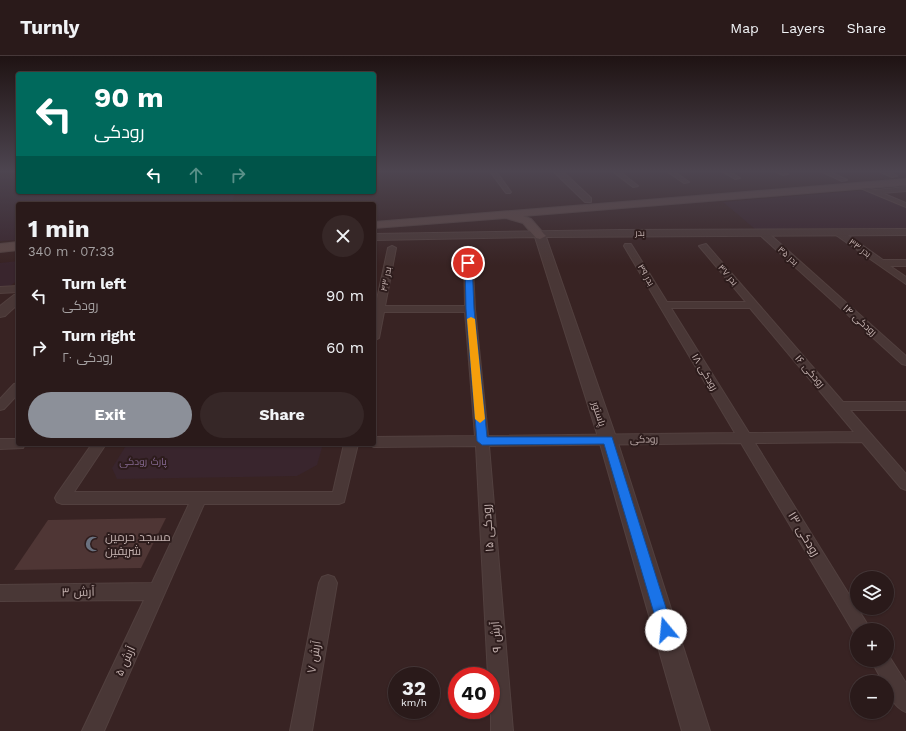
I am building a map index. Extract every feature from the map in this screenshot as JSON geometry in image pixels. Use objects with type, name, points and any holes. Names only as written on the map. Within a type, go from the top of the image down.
[{"type":"main road","points":[[376,217],[569,202]]},
{"type":"main road","points":[[376,225],[666,202]]},
{"type":"main road","points":[[540,236],[542,218],[548,213],[560,210]]},
{"type":"main road","points":[[506,214],[523,219],[540,236]]},
{"type":"main road","points":[[0,248],[16,246]]},
{"type":"main road","points":[[0,258],[16,256]]},
{"type":"street","name":"بدر ۳۳","points":[[839,232],[906,280]]},
{"type":"street","name":"بدر","points":[[376,237],[906,232]]},
{"type":"street","name":"بدر ۳۵","points":[[763,233],[813,278]]},
{"type":"street","name":"پاستور","points":[[540,236],[608,440],[696,731]]},
{"type":"street","name":"بدر ۳۹","points":[[628,246],[664,305]]},
{"type":"street","name":"بدر ۳۷","points":[[703,246],[753,304]]},
{"type":"street","name":"بدر ۴۳","points":[[376,329],[392,248]]},
{"type":"street","name":"رودکی ۱۵","points":[[468,248],[470,309],[482,441],[494,614]]},
{"type":"street","points":[[881,263],[906,263]]},
{"type":"street","name":"رودکی ۱۴","points":[[813,278],[906,362]]},
{"type":"street","points":[[0,290],[16,289]]},
{"type":"street","points":[[0,304],[16,291]]},
{"type":"street","points":[[0,313],[16,300]]},
{"type":"street","points":[[664,305],[753,304]]},
{"type":"street","name":"رودکی ۱۶","points":[[753,304],[906,484]]},
{"type":"street","name":"رودکی ۱۸","points":[[664,305],[746,438]]},
{"type":"street","points":[[380,310],[470,309]]},
{"type":"street","points":[[0,406],[16,389]]},
{"type":"street","points":[[840,406],[906,406]]},
{"type":"street","name":"رودکی","points":[[376,442],[866,437]]},
{"type":"street","name":"رودکی ۱۳","points":[[746,438],[858,623]]},
{"type":"street","points":[[0,444],[16,444]]},
{"type":"street","points":[[98,446],[62,498],[339,498],[351,446]]},
{"type":"street","name":"آرش ۵","points":[[93,731],[199,498]]},
{"type":"street","name":"آرش ۷","points":[[301,731],[328,583]]},
{"type":"street","name":"آرش ۳","points":[[0,593],[157,591]]},
{"type":"street","name":"آرش ۹","points":[[494,614],[502,731]]},
{"type":"street","points":[[885,667],[906,702]]},
{"type":"green space","points":[[0,202],[233,202],[16,202],[16,240],[0,241]]},
{"type":"green space","points":[[723,202],[892,202],[906,208],[906,229],[807,228],[756,230]]},
{"type":"green space","points":[[16,261],[16,282],[10,286],[0,287],[0,263]]},
{"type":"green space","name":"پارک رودکی","points":[[126,446],[322,446],[317,465],[297,476],[117,479],[112,468]]},
{"type":"building","name":"مسجد حرمین شریفین","points":[[166,518],[141,568],[14,570],[48,520]]},
{"type":"slow traffic","points":[[471,319],[480,419]]},
{"type":"place","name":"مسجد حرمین شریفین","points":[[93,544]]},
{"type":"route","points":[[468,263],[470,309],[482,441],[608,440],[666,630]]}]
